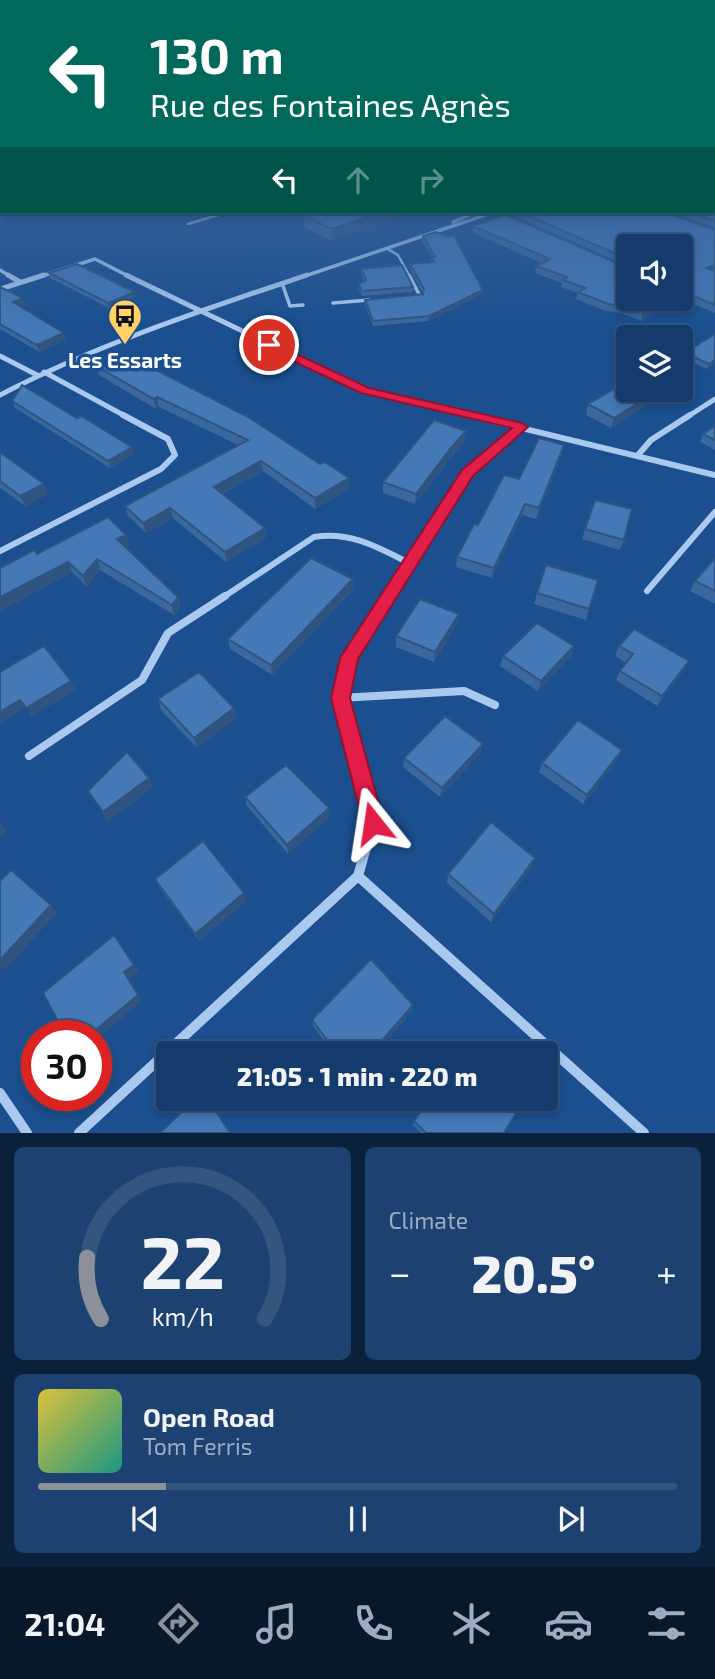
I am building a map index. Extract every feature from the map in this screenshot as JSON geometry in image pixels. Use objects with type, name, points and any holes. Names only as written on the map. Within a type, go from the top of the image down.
[{"type":"street","points":[[447,226],[458,221]]},
{"type":"street","points":[[0,395],[40,374],[127,336],[464,221]]},
{"type":"street","points":[[0,289],[95,259],[197,311],[365,390],[715,474]]},
{"type":"street","points":[[0,270],[20,282]]},
{"type":"street","points":[[0,356],[168,439],[175,455],[161,469],[0,551]]},
{"type":"street","points":[[638,455],[651,440],[715,399]]},
{"type":"street","points":[[79,1133],[358,876],[373,823],[340,698],[349,658],[467,473],[522,427]]},
{"type":"street","points":[[647,590],[715,512]]},
{"type":"street","points":[[29,756],[142,680],[168,633],[314,537],[334,533],[350,535],[411,564]]},
{"type":"street","points":[[340,698],[464,691],[495,705]]},
{"type":"street","points":[[358,876],[644,1133]]},
{"type":"street","points":[[0,1093],[27,1133]]},
{"type":"lane","points":[[188,224],[198,221]]},
{"type":"lane","points":[[386,248],[398,255],[420,296],[408,297]]},
{"type":"lane","points":[[282,284],[290,306],[303,305]]},
{"type":"lane","points":[[333,303],[370,300]]},
{"type":"building","points":[[315,221],[355,221],[331,229]]},
{"type":"building","points":[[488,221],[520,221],[616,263],[616,305],[578,292],[585,288],[563,280],[567,277],[536,266],[550,259],[473,226]]},
{"type":"building","points":[[540,221],[689,221],[715,230],[715,265],[707,268],[715,271],[715,305],[693,296],[693,234],[616,234],[616,254]]},
{"type":"building","points":[[436,232],[448,237],[454,235],[483,290],[429,316],[373,321],[365,300],[423,294],[424,289],[410,264],[434,262],[431,257],[435,257],[423,236]]},
{"type":"building","points":[[77,264],[135,292],[108,303],[49,273]]},
{"type":"building","points":[[402,265],[413,287],[362,291],[359,284],[366,280],[361,269]]},
{"type":"building","points":[[0,287],[23,298],[13,302],[64,333],[37,345],[0,324]]},
{"type":"building","points":[[715,334],[715,360],[709,364],[693,357],[693,347]]},
{"type":"building","points":[[121,354],[248,417],[320,464],[325,462],[349,478],[315,498],[261,461],[214,487],[265,528],[225,552],[170,508],[143,523],[125,506],[248,440],[157,397],[154,399],[96,366]]},
{"type":"building","points":[[22,385],[132,447],[108,461],[12,401]]},
{"type":"building","points":[[616,388],[616,402],[640,402],[614,418],[588,404]]},
{"type":"building","points":[[434,420],[466,431],[416,494],[383,482]]},
{"type":"building","points":[[715,426],[715,440],[703,434]]},
{"type":"building","points":[[539,438],[564,445],[539,508],[525,504],[494,568],[457,557],[474,524],[478,525],[504,475],[519,479]]},
{"type":"building","points":[[0,452],[44,484],[20,496],[0,481]]},
{"type":"building","points":[[595,500],[632,509],[624,540],[585,529]]},
{"type":"building","points":[[108,517],[126,535],[117,539],[178,597],[172,605],[97,559],[83,576],[68,562],[0,597],[0,568],[34,550],[37,554]]},
{"type":"building","points":[[311,558],[353,579],[271,665],[228,639]]},
{"type":"building","points":[[715,558],[715,591],[695,581]]},
{"type":"building","points":[[546,565],[598,580],[589,609],[537,593]]},
{"type":"building","points":[[420,599],[459,614],[435,652],[396,636]]},
{"type":"building","points":[[537,623],[574,646],[541,681],[503,656]]},
{"type":"building","points":[[634,629],[689,661],[662,696],[620,671],[633,654],[619,646]]},
{"type":"building","points":[[44,646],[71,681],[26,708],[20,700],[0,712],[0,672]]},
{"type":"building","points":[[199,672],[234,708],[194,738],[158,699]]},
{"type":"building","points":[[445,716],[483,744],[442,788],[404,758]]},
{"type":"building","points":[[578,720],[622,750],[587,795],[542,763]]},
{"type":"building","points":[[127,752],[149,778],[103,812],[88,791]]},
{"type":"building","points":[[286,765],[329,808],[287,845],[245,797]]},
{"type":"building","points":[[491,822],[535,858],[494,914],[448,874]]},
{"type":"building","points":[[203,841],[244,893],[195,934],[155,879]]},
{"type":"building","points":[[11,870],[51,905],[0,960],[0,881]]},
{"type":"building","points":[[114,935],[134,965],[124,972],[138,995],[108,1020],[57,1020],[43,993]]},
{"type":"building","points":[[371,959],[413,1005],[381,1041],[328,1041],[312,1020]]},
{"type":"building","points":[[183,1111],[216,1111],[230,1133],[160,1133]]},
{"type":"building","points":[[421,1111],[517,1111],[504,1133],[426,1133],[414,1121]]},
{"type":"place","name":"Les Essarts","points":[[125,346]]},
{"type":"route","points":[[269,345],[365,390],[522,427],[467,473],[349,658],[340,698],[373,823]]}]
